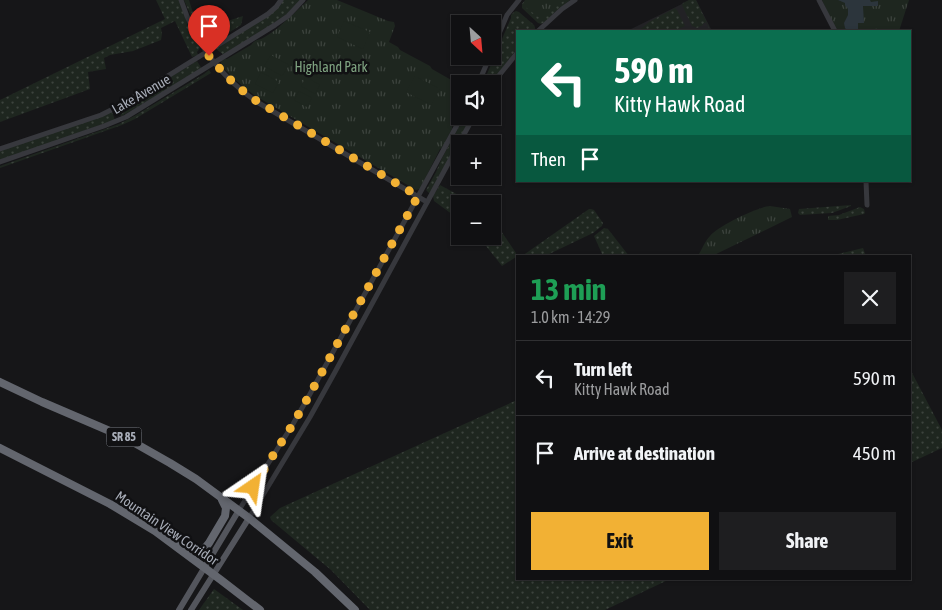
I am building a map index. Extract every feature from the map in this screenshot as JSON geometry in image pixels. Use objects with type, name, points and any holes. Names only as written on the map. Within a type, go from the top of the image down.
[{"type":"highway","name":"SR 85","points":[[0,382],[126,438],[170,463],[250,518],[315,572],[355,610]]},
{"type":"highway","name":"Mountain View Corridor","points":[[0,448],[110,504],[155,531],[260,610]]},
{"type":"highway","points":[[155,531],[174,539],[191,550],[205,548],[226,514],[221,498],[213,491]]},
{"type":"main road","points":[[178,610],[239,510]]},
{"type":"main road","points":[[191,610],[250,518]]},
{"type":"street","points":[[181,0],[193,31],[206,52],[214,63],[238,87],[257,102],[427,202]]},
{"type":"street","name":"Lake Avenue","points":[[0,149],[115,108],[268,14],[281,0]]},
{"type":"street","name":"Lake Avenue","points":[[0,162],[104,126],[135,112],[279,23],[303,0]]},
{"type":"street","points":[[501,30],[508,15],[519,0]]},
{"type":"street","points":[[539,30],[575,0]]},
{"type":"street","points":[[819,0],[834,30]]},
{"type":"street","points":[[499,75],[516,54]]},
{"type":"street","points":[[239,510],[307,400],[457,125]]},
{"type":"street","points":[[250,518],[310,417],[469,125]]},
{"type":"street","points":[[866,182],[867,205]]},
{"type":"shaded area","points":[[690,0],[696,0],[711,30],[629,30]]},
{"type":"shaded area","points":[[838,0],[878,1],[878,6],[863,6],[864,23],[858,23],[858,30],[847,30],[844,23],[848,15],[848,9],[845,3]]},
{"type":"green space","points":[[156,0],[180,0],[188,26],[200,48],[197,52],[198,55],[192,57],[175,21],[161,28],[161,40],[133,51],[110,55],[104,58],[106,69],[88,72],[90,89],[0,122],[0,100],[165,19]]},
{"type":"green space","points":[[184,0],[189,0],[193,13],[202,28],[204,38],[202,39],[194,23]]},
{"type":"green space","points":[[283,0],[301,0],[285,16],[224,55],[216,49],[270,14]]},
{"type":"green space","name":"Highland Park","points":[[308,0],[337,0],[394,22],[395,26],[389,42],[451,80],[451,125],[453,125],[420,189],[416,190],[254,95],[233,78],[221,65],[221,61],[274,31]]},
{"type":"green space","points":[[525,0],[570,0],[541,24],[522,8]]},
{"type":"green space","points":[[529,0],[565,0],[550,11],[542,20],[524,6]]},
{"type":"green space","points":[[689,0],[696,0],[711,30],[706,22],[697,28],[692,26],[682,5]]},
{"type":"green space","points":[[822,0],[909,0],[899,30],[836,30]]},
{"type":"green space","points":[[675,8],[685,26],[676,30],[639,30],[649,22]]},
{"type":"green space","points":[[516,11],[519,12],[534,25],[535,30],[516,30],[516,50],[497,75],[487,75],[491,65],[501,65],[501,41],[511,15]]},
{"type":"green space","points":[[243,16],[241,25],[208,46],[203,29]]},
{"type":"green space","points":[[344,21],[370,32],[363,49],[337,37]]},
{"type":"green space","points":[[271,55],[289,65],[282,76],[264,66]]},
{"type":"green space","points":[[197,61],[202,69],[121,116],[119,108]]},
{"type":"green space","points":[[313,62],[326,70],[321,79],[308,71]]},
{"type":"green space","points":[[209,70],[211,73],[135,119],[0,168],[0,166],[119,124]]},
{"type":"green space","points":[[261,72],[279,82],[273,93],[255,84]]},
{"type":"green space","points":[[415,76],[440,89],[431,105],[406,92]]},
{"type":"green space","points":[[306,77],[320,85],[315,94],[301,86]]},
{"type":"green space","points":[[299,91],[312,98],[307,107],[294,100]]},
{"type":"green space","points":[[112,112],[115,120],[0,160],[0,151]]},
{"type":"green space","points":[[460,125],[467,125],[462,135],[455,135]]},
{"type":"green space","points":[[451,142],[451,154],[429,193],[426,190]]},
{"type":"green space","points":[[440,185],[458,195],[451,195],[451,213],[434,201],[433,196]]},
{"type":"green space","points":[[851,205],[832,213],[800,215],[798,213],[799,209]]},
{"type":"green space","points":[[764,207],[790,209],[792,217],[714,255],[699,255],[708,238],[714,232],[747,213]]},
{"type":"green space","points":[[860,207],[864,209],[864,214],[828,220],[828,216],[839,215]]},
{"type":"green space","points":[[589,209],[594,210],[603,223],[593,233],[547,255],[523,255]]},
{"type":"green space","points":[[604,228],[608,229],[628,255],[603,255],[594,236]]},
{"type":"green space","points":[[501,231],[516,253],[516,257],[502,266],[485,245],[501,245]]},
{"type":"green space","points":[[863,248],[866,255],[834,255]]},
{"type":"green space","points":[[911,371],[942,430],[942,448],[911,463]]},
{"type":"green space","points":[[516,400],[516,580],[668,580],[605,610],[370,610],[331,570],[271,520],[270,517],[280,508]]},
{"type":"green space","points":[[214,589],[243,610],[199,610]]},
{"type":"route","points":[[209,56],[226,76],[250,97],[418,196],[293,424],[253,487]]}]
